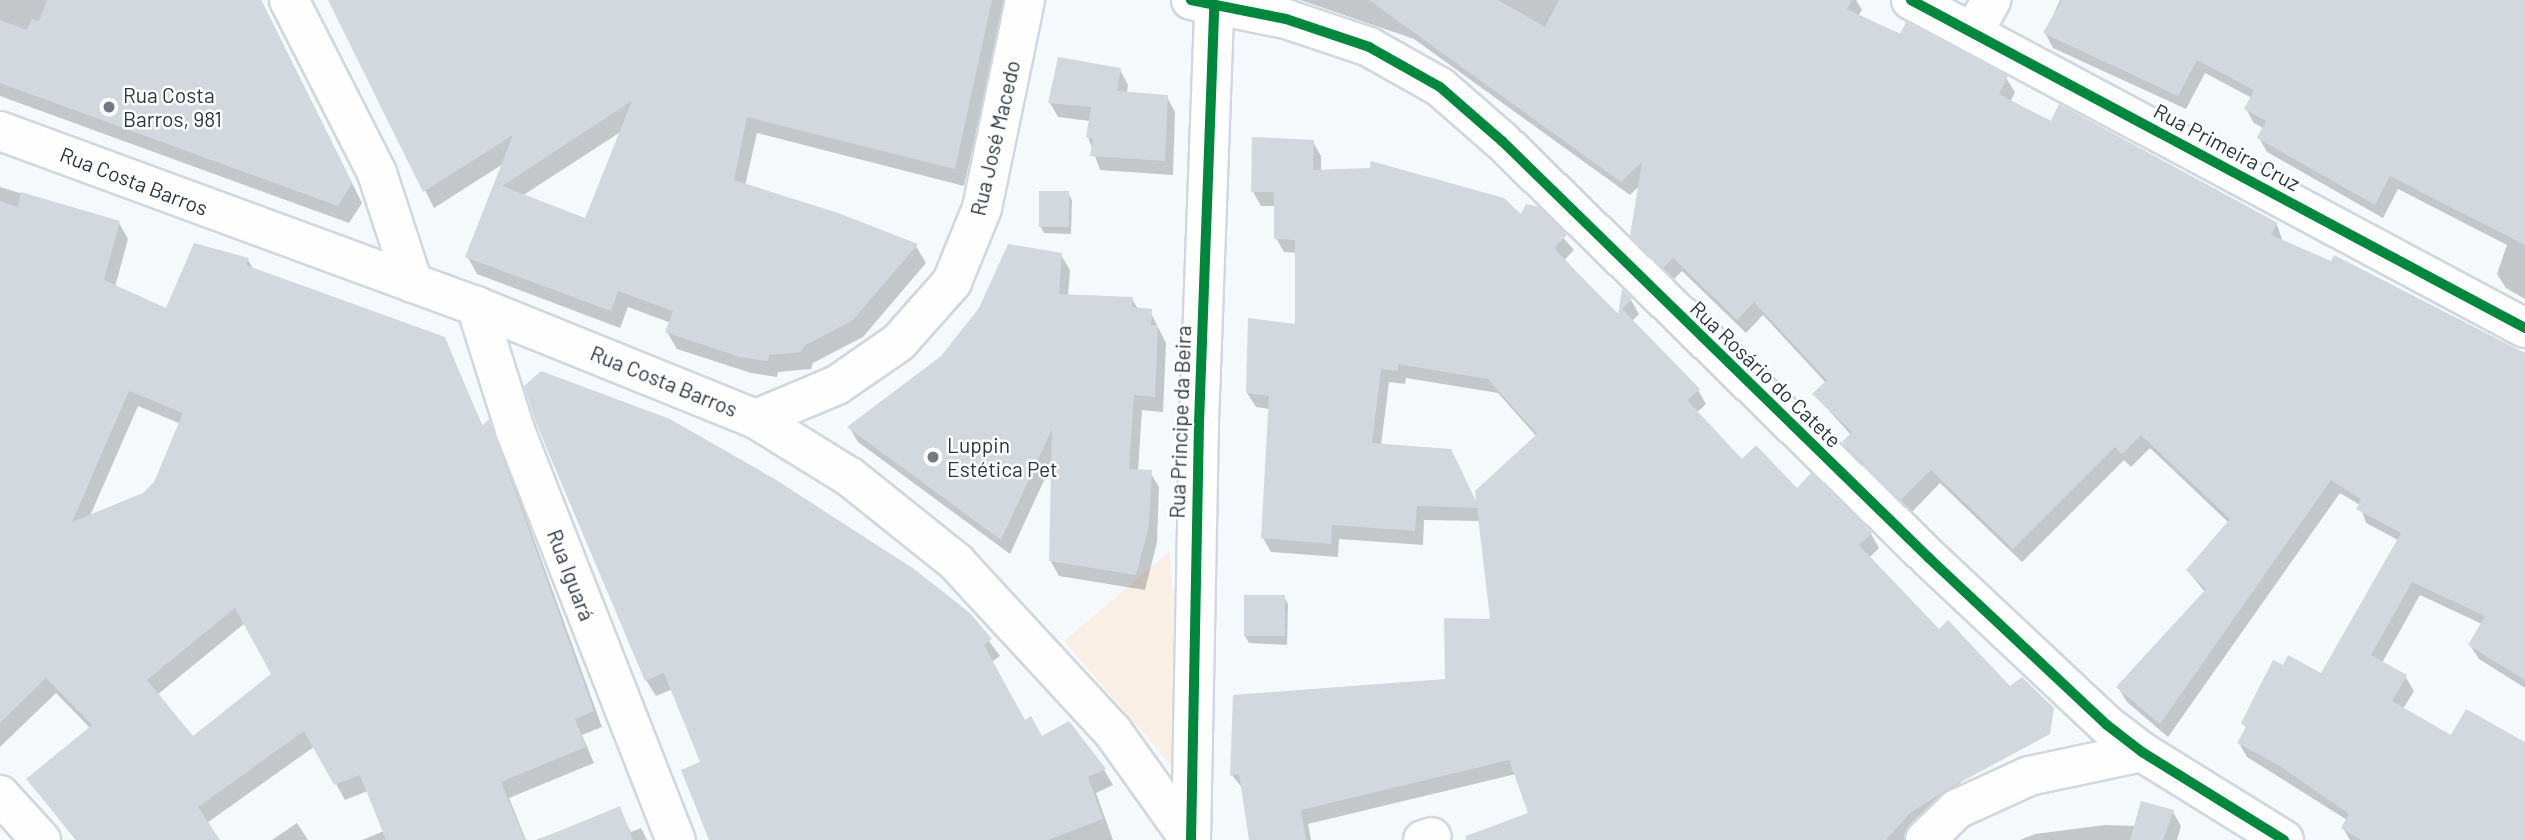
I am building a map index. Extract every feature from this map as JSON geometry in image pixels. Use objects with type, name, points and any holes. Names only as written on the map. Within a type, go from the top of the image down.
[{"type":"street","points":[[289,0],[377,173],[413,283]]},
{"type":"street","name":"Rua José Macedo","points":[[756,419],[837,385],[899,342],[952,282],[982,208],[1025,0]]},
{"type":"street","name":"Rua Primeira Cruz","points":[[1911,0],[2525,328]]},
{"type":"street","points":[[1973,33],[1991,0]]},
{"type":"street","name":"Rua Rosário do Catete","points":[[1202,2],[1286,19],[1369,47],[1440,87],[1503,141],[1948,577],[2082,703],[2142,752],[2284,840]]},
{"type":"street","name":"Rua Principe da Beira","points":[[1190,840],[1199,423],[1202,2]]},
{"type":"street","name":"Rua Costa Barros","points":[[0,131],[476,306],[756,419],[850,477],[956,562],[1113,732],[1190,840]]},
{"type":"street","name":"Rua Iguará","points":[[476,306],[515,430],[676,840]]},
{"type":"street","points":[[1925,840],[1957,809],[2029,776],[2142,752]]},
{"type":"street","points":[[0,795],[41,840]]},
{"type":"shaded area","points":[[1170,551],[1184,780],[1064,641]]},
{"type":"building","points":[[47,0],[261,0],[352,183],[338,206],[0,83],[0,20],[27,30],[32,19],[39,21]]},
{"type":"building","points":[[328,0],[992,0],[955,169],[747,117],[734,180],[838,213],[918,244],[853,320],[804,346],[801,352],[769,355],[768,361],[740,357],[665,332],[673,311],[618,291],[611,311],[465,257],[513,135],[423,192]],"holes":[[[632,101],[585,218],[502,186]]]},
{"type":"building","points":[[1369,0],[1498,0],[1545,27],[1559,0],[1852,0],[1847,9],[1900,34],[1906,22],[2008,76],[1999,94],[2051,121],[2059,104],[2278,223],[2271,235],[2331,261],[2334,255],[2525,353],[2525,680],[2468,645],[2485,616],[2412,582],[2371,655],[2407,675],[2392,701],[2451,735],[2466,709],[2525,742],[2525,840],[2361,840],[2341,828],[2349,814],[2280,766],[2237,743],[2246,727],[2241,723],[2273,660],[2283,665],[2288,655],[2321,673],[2401,533],[2356,509],[2361,499],[2331,480],[2160,724],[2116,687],[2206,589],[2186,570],[2230,519],[2141,435],[2122,454],[2115,447],[2013,549],[1931,470],[1901,500],[1842,442],[1852,432],[1812,394],[1827,380],[1754,302],[1737,320],[1673,258],[1663,268],[1630,236],[1642,162],[1621,182]]},
{"type":"building","points":[[2062,0],[2525,0],[2525,245],[2390,176],[2375,205],[2257,138],[2266,121],[2244,109],[2254,90],[2197,60],[2178,96],[2043,33]]},
{"type":"building","points":[[1058,57],[1121,68],[1117,91],[1168,95],[1165,161],[1090,156],[1093,139],[1086,137],[1091,107],[1048,103]]},
{"type":"building","points":[[1252,137],[1314,140],[1313,170],[1370,168],[1371,161],[1504,198],[1521,214],[1526,204],[1539,207],[1567,235],[1554,248],[1618,315],[1622,289],[1632,299],[1622,309],[1700,389],[1687,400],[1742,459],[1756,445],[1797,488],[1811,473],[1872,533],[1859,545],[1939,629],[1948,620],[2010,686],[2022,677],[2054,708],[2050,734],[1948,789],[1910,813],[1886,840],[1466,840],[1466,836],[1528,813],[1509,760],[1301,810],[1306,840],[1249,840],[1239,774],[1230,776],[1233,695],[1445,679],[1444,618],[1490,619],[1477,508],[1417,506],[1415,531],[1332,525],[1331,544],[1261,538],[1269,396],[1246,393],[1248,318],[1295,324],[1295,240],[1274,239],[1274,192],[1251,192]],"holes":[[[1398,364],[1488,379],[1537,434],[1475,491],[1476,501],[1451,449],[1372,443],[1381,369],[1398,371]]]},
{"type":"building","points":[[1039,191],[1069,191],[1069,227],[1039,227]]},
{"type":"building","points":[[21,192],[120,221],[104,280],[166,308],[194,243],[249,258],[246,265],[445,337],[482,426],[489,419],[594,711],[575,719],[586,747],[501,782],[525,840],[386,840],[360,775],[334,785],[304,731],[198,807],[220,840],[77,840],[26,779],[92,725],[46,678],[0,723],[0,201],[18,207]],"holes":[[[129,391],[183,413],[154,482],[143,493],[72,522]],[[235,608],[271,674],[193,736],[147,680]]]},
{"type":"building","points":[[1008,244],[1062,253],[1059,294],[1133,297],[1132,307],[1152,309],[1151,325],[1158,325],[1155,397],[1134,395],[1129,469],[1152,470],[1149,526],[1136,575],[1049,561],[1052,429],[1001,540],[847,427],[941,356],[979,308]]},
{"type":"building","points":[[541,371],[670,419],[773,478],[914,569],[970,613],[992,639],[984,645],[1025,720],[1031,716],[1042,736],[1069,721],[1106,769],[1088,777],[1103,819],[1048,840],[709,840],[681,770],[700,762],[664,673],[645,681],[536,423],[524,386]]},
{"type":"building","points":[[1244,595],[1285,595],[1285,636],[1244,636]]},
{"type":"building","points":[[2141,801],[2174,810],[2163,840],[2130,840]]},
{"type":"building","points":[[620,806],[633,840],[540,840],[540,839]]},
{"type":"cycle path","points":[[1191,0],[1286,19],[1369,47],[1440,87],[1502,141],[1929,558],[2107,725],[2142,752],[2284,840]]},
{"type":"cycle path","points":[[1911,0],[2525,328]]},
{"type":"cycle path","points":[[1191,840],[1199,423],[1214,5]]},
{"type":"place","name":"Rua Costa Barros, 981","points":[[109,107]]},
{"type":"place","name":"Luppin Estética Pet","points":[[933,457]]}]
